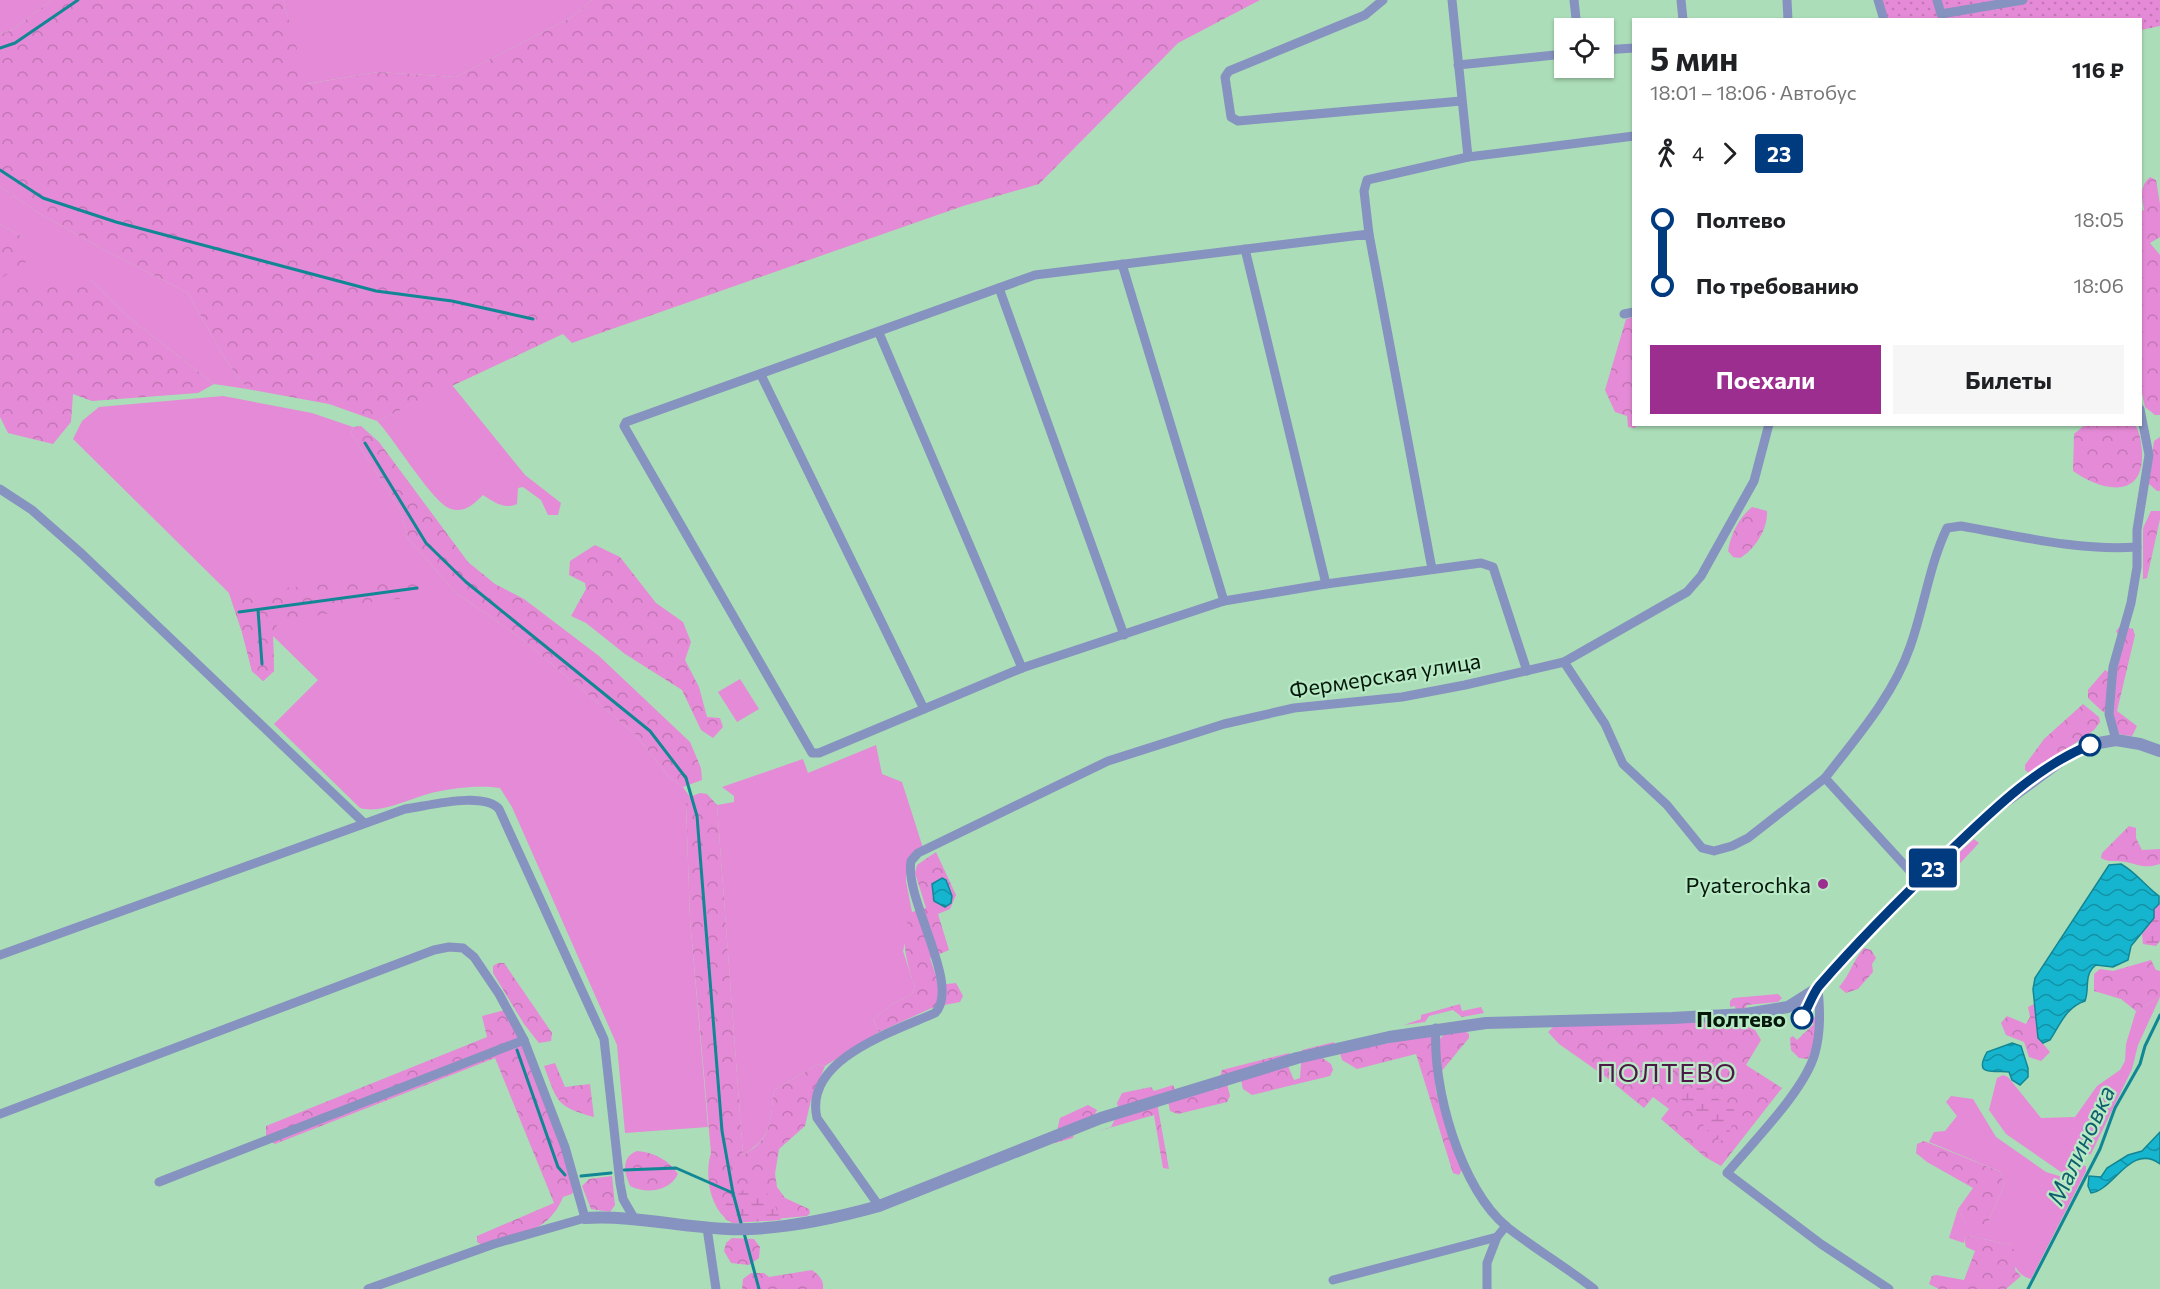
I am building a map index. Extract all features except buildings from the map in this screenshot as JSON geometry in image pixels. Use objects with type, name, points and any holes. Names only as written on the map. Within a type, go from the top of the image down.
[{"type":"street","points":[[1383,0],[1365,15],[1229,71],[1225,77],[1230,117],[1238,121],[1461,100]]},
{"type":"street","points":[[1452,0],[1468,157]]},
{"type":"street","points":[[1574,0],[1576,18]]},
{"type":"street","points":[[1681,0],[1683,18]]},
{"type":"street","points":[[1787,0],[1788,18]]},
{"type":"street","points":[[1878,0],[1883,18]]},
{"type":"street","points":[[1937,0],[1941,14],[2023,0]]},
{"type":"street","points":[[1614,49],[1632,48]]},
{"type":"street","points":[[1458,65],[1554,55]]},
{"type":"street","points":[[1432,569],[1370,234],[1364,191],[1367,180],[1468,157],[1632,136]]},
{"type":"street","points":[[1370,234],[1046,272],[626,422],[625,432],[812,753],[819,753],[1022,668],[1224,601],[1326,584],[1481,563],[1493,567],[1503,589],[1527,671]]},
{"type":"street","points":[[1245,249],[1326,584]]},
{"type":"street","points":[[1122,264],[1224,601]]},
{"type":"street","points":[[999,288],[1124,634]]},
{"type":"street","points":[[879,333],[1022,668]]},
{"type":"street","points":[[761,375],[924,709]]},
{"type":"street","points":[[2116,740],[2109,714],[2113,667],[2131,603],[2149,455],[2142,419]]},
{"type":"street","name":"Фермерская улица","points":[[879,1206],[817,1118],[815,1109],[825,1080],[847,1056],[875,1039],[940,1009],[943,986],[910,880],[911,861],[918,853],[1108,761],[1224,724],[1294,708],[1402,697],[1564,662],[1687,592],[1701,576],[1754,481],[1768,426]]},
{"type":"street","points":[[0,489],[32,510],[82,554],[363,822]]},
{"type":"street","points":[[1564,662],[1605,724],[1623,764],[1667,805],[1702,848],[1714,851],[1748,838],[1825,778],[1876,711],[1910,648],[1938,548],[1947,528],[1961,526],[2110,549],[2137,547]]},
{"type":"street","points":[[368,1289],[494,1244],[585,1218],[634,1218],[730,1229],[845,1215],[879,1206],[1040,1141],[1157,1100],[1297,1058],[1436,1028],[1529,1021],[1746,1014],[1788,1007],[1818,988],[1919,881],[2014,793],[2079,749],[2093,744],[2116,740],[2134,742],[2160,751]]},
{"type":"street","points":[[1825,778],[1919,881]]},
{"type":"street","points":[[0,956],[363,822],[405,809],[472,800],[494,803],[499,809],[604,1039],[620,1183],[627,1210],[634,1218]]},
{"type":"street","points":[[0,1114],[449,947],[463,948],[474,957],[499,994],[524,1040],[565,1147],[585,1218]]},
{"type":"street","points":[[1818,988],[1820,1021],[1814,1056],[1799,1086],[1727,1173],[1821,1244],[1889,1289]]},
{"type":"street","points":[[1436,1028],[1435,1062],[1438,1091],[1471,1178],[1506,1226],[1594,1289]]},
{"type":"street","points":[[159,1182],[524,1040]]},
{"type":"street","points":[[1487,1289],[1486,1263],[1497,1237],[1506,1226]]},
{"type":"street","points":[[707,1228],[716,1289]]},
{"type":"street","points":[[1333,1280],[1497,1237]]},
{"type":"green space","points":[[0,0],[52,0],[12,30],[0,34]]},
{"type":"green space","points":[[52,0],[283,0],[307,84],[378,72],[456,77],[572,17],[592,0],[1260,0],[1178,43],[1039,184],[963,206],[572,343],[563,334],[377,421],[329,404],[247,389],[225,359],[188,293],[37,212],[0,187],[0,34],[12,30]]},
{"type":"green space","points":[[283,0],[592,0],[572,17],[456,77],[378,72],[306,84]]},
{"type":"green space","points":[[1880,0],[2160,0],[2160,26],[2142,30],[2142,18],[1886,18]]},
{"type":"green space","points":[[2150,177],[2156,180],[2160,204],[2160,237],[2150,243],[2160,255],[2160,415],[2155,415],[2145,407],[2142,393],[2142,210],[2144,210],[2142,196]]},
{"type":"green space","points":[[0,187],[37,212],[188,293],[225,359],[247,389],[214,384],[127,316],[90,279],[0,279],[23,237],[0,224]]},
{"type":"green space","points":[[0,224],[23,237],[29,260],[0,279]]},
{"type":"green space","points":[[0,279],[90,279],[127,316],[214,384],[198,393],[92,401],[73,394],[71,422],[53,444],[8,433],[0,417]]},
{"type":"green space","points":[[1632,317],[1632,426],[1637,426],[1634,428],[1628,427],[1627,416],[1615,412],[1605,390],[1626,319]]},
{"type":"green space","points":[[452,385],[525,475],[561,503],[558,515],[548,515],[541,500],[523,487],[518,488],[517,504],[512,506],[499,504],[483,495],[469,507],[456,510],[443,504],[434,496],[377,421]]},
{"type":"green space","points":[[223,396],[312,413],[353,427],[351,433],[401,511],[408,538],[455,592],[522,639],[636,735],[669,777],[683,787],[690,797],[686,805],[690,919],[708,1127],[625,1133],[617,1045],[512,807],[500,788],[474,787],[448,790],[377,809],[360,808],[274,724],[318,680],[273,636],[274,671],[263,681],[252,671],[229,593],[73,439],[82,421],[99,407]]},
{"type":"green space","points":[[361,426],[379,442],[468,562],[495,584],[524,599],[599,656],[690,742],[701,768],[702,780],[683,787],[669,777],[636,735],[522,639],[455,592],[408,538],[401,511],[351,433],[353,427]]},
{"type":"green space","points":[[2084,426],[2135,426],[2142,451],[2141,467],[2136,478],[2129,485],[2108,487],[2073,471],[2074,434]]},
{"type":"green space","points":[[2160,437],[2160,491],[2157,491],[2148,483],[2154,441]]},
{"type":"green space","points":[[1752,507],[1767,511],[1763,531],[1746,554],[1740,558],[1733,557],[1728,551],[1731,538],[1739,521]]},
{"type":"green space","points":[[2151,511],[2160,511],[2160,519],[2147,578],[2143,579],[2143,528]]},
{"type":"green space","points":[[595,545],[620,557],[656,603],[683,622],[691,642],[685,660],[699,687],[707,717],[720,718],[723,727],[713,738],[701,730],[682,690],[625,654],[586,623],[571,616],[586,589],[585,583],[569,575],[570,561]]},
{"type":"green space","points":[[394,578],[419,579],[422,582],[425,598],[378,600],[339,612],[278,622],[273,636],[274,671],[263,681],[252,671],[229,593]]},
{"type":"green space","points":[[2121,625],[2133,629],[2135,635],[2117,711],[2137,726],[2132,736],[2117,732],[2113,722],[2113,686],[2122,641],[2116,631]]},
{"type":"green space","points":[[2105,670],[2110,673],[2107,711],[2103,712],[2088,698],[2088,690]]},
{"type":"green space","points":[[740,679],[759,709],[737,722],[718,692]]},
{"type":"green space","points":[[2083,704],[2099,717],[2100,722],[2094,730],[2035,771],[2029,773],[2025,770],[2025,765],[2044,739]]},
{"type":"green space","points":[[876,745],[882,774],[902,782],[923,848],[907,859],[906,881],[912,912],[903,951],[915,988],[911,995],[892,1004],[873,1020],[879,1032],[825,1066],[818,1064],[774,1090],[770,1120],[765,1135],[743,1155],[717,805],[734,802],[734,796],[722,787],[803,759],[808,773]]},
{"type":"green space","points":[[700,793],[707,794],[717,805],[743,1155],[753,1149],[765,1135],[770,1120],[774,1090],[818,1064],[825,1066],[811,1100],[805,1126],[779,1149],[775,1174],[777,1187],[785,1198],[809,1209],[810,1213],[807,1216],[733,1223],[719,1211],[711,1192],[708,1172],[711,1153],[690,919],[686,804],[690,797]]},
{"type":"green space","points":[[2129,826],[2136,828],[2136,838],[2142,850],[2160,849],[2160,864],[2143,866],[2101,858],[2102,853]]},
{"type":"green space","points":[[1974,839],[1979,843],[1939,886],[1930,886],[1929,880]]},
{"type":"green space","points":[[936,852],[956,895],[950,909],[938,914],[949,950],[930,958],[939,985],[956,983],[963,996],[960,1002],[934,1007],[879,1032],[873,1020],[892,1004],[911,995],[915,988],[905,950],[905,931],[912,912],[926,908],[915,873],[917,865]]},
{"type":"green space","points":[[2160,903],[2160,941],[2156,946],[2143,944],[2142,934],[2154,918],[2154,909]]},
{"type":"green space","points":[[1864,948],[1871,950],[1876,958],[1872,964],[1873,972],[1858,989],[1846,993],[1839,987]]},
{"type":"green space","points":[[2151,960],[2156,970],[2160,971],[2160,997],[2136,1011],[2121,999],[2094,991],[2094,974],[2100,969],[2113,971]]},
{"type":"green space","points":[[504,963],[552,1033],[551,1041],[539,1043],[524,1024],[493,973],[493,966]]},
{"type":"green space","points":[[1778,994],[1782,998],[1778,1002],[1747,1005],[1745,1009],[1736,1010],[1735,1006],[1730,1007],[1730,1001],[1733,998]]},
{"type":"green space","points":[[2160,997],[2138,1045],[2132,1069],[2091,1154],[2079,1156],[2067,1171],[2061,1172],[2006,1134],[1989,1110],[1997,1078],[2003,1075],[2008,1077],[2041,1118],[2075,1117],[2097,1086],[2120,1070],[2125,1061],[2126,1044],[2136,1011]]},
{"type":"green space","points":[[2036,1003],[2038,1038],[2050,1052],[2041,1061],[2029,1057],[2024,1042],[2006,1035],[2001,1023],[2007,1016],[2026,1024],[2030,1017],[2028,1007]]},
{"type":"green space","points":[[1460,1004],[1462,1011],[1481,1007],[1484,1013],[1462,1017],[1453,1010],[1429,1016],[1425,1022],[1404,1025],[1421,1019],[1421,1015]]},
{"type":"green space","points":[[505,1010],[527,1053],[545,1098],[574,1190],[572,1194],[563,1197],[557,1209],[540,1226],[519,1235],[482,1245],[477,1242],[477,1236],[554,1203],[495,1058],[275,1144],[266,1138],[266,1126],[487,1037],[482,1016]]},
{"type":"green space","points":[[1816,1016],[1815,1040],[1808,1059],[1799,1058],[1791,1050],[1790,1038],[1793,1036],[1797,1040],[1814,1024],[1810,1021]]},
{"type":"green space","points":[[1731,1020],[1755,1030],[1761,1040],[1746,1065],[1782,1088],[1721,1166],[1705,1157],[1661,1119],[1669,1109],[1653,1097],[1644,1108],[1606,1077],[1559,1044],[1548,1032],[1554,1026]]},
{"type":"green space","points":[[1465,1031],[1469,1034],[1469,1038],[1440,1073],[1440,1039],[1445,1033]]},
{"type":"green space","points":[[1428,1035],[1432,1038],[1436,1092],[1463,1168],[1459,1175],[1453,1173],[1416,1054],[1357,1069],[1342,1060],[1340,1053]]},
{"type":"green space","points":[[1334,1042],[1334,1046],[1321,1057],[1331,1064],[1333,1070],[1330,1076],[1252,1095],[1243,1089],[1241,1080],[1227,1084],[1230,1096],[1227,1102],[1178,1114],[1170,1111],[1167,1097],[1157,1103],[1169,1169],[1163,1168],[1154,1115],[1095,1132],[1111,1127],[1119,1111],[1117,1103],[1122,1093],[1151,1087],[1154,1091],[1173,1085],[1178,1097],[1209,1088],[1217,1090],[1222,1070],[1289,1053],[1291,1059],[1288,1066],[1294,1080],[1300,1078],[1302,1050]]},
{"type":"green space","points":[[555,1063],[565,1087],[590,1084],[594,1117],[572,1110],[560,1101],[544,1066]]},
{"type":"green space","points":[[1698,1085],[1741,1115],[1722,1142],[1706,1130],[1693,1107],[1681,1100],[1687,1090]]},
{"type":"green space","points":[[1951,1096],[1973,1099],[1996,1137],[2046,1172],[2069,1179],[2080,1165],[2086,1166],[2086,1171],[2031,1279],[2018,1270],[2011,1245],[1970,1236],[1964,1238],[1964,1243],[1949,1238],[1958,1209],[1966,1224],[1988,1223],[2004,1186],[2001,1172],[1929,1142],[1934,1132],[1945,1131],[1957,1116],[1946,1102]]},
{"type":"green space","points":[[2107,1103],[2107,1115],[2098,1135],[2086,1138],[2077,1128],[2094,1107]]},
{"type":"green space","points":[[1088,1105],[1097,1110],[1093,1118],[1075,1125],[1073,1138],[1055,1143],[1050,1140],[1057,1131],[1060,1118]]},
{"type":"green space","points":[[1924,1141],[2001,1172],[2004,1186],[1988,1223],[1979,1227],[1966,1224],[1958,1209],[1973,1188],[1927,1162],[1916,1153],[1917,1144]]},
{"type":"green space","points":[[637,1151],[655,1155],[665,1161],[678,1174],[674,1180],[657,1190],[636,1189],[630,1186],[625,1165],[628,1157]]},
{"type":"green space","points":[[612,1176],[615,1205],[610,1212],[591,1209],[582,1186],[589,1179]]},
{"type":"green space","points":[[747,1187],[754,1187],[765,1192],[773,1201],[781,1220],[733,1223],[725,1219],[725,1205]]},
{"type":"green space","points":[[1970,1236],[2011,1245],[2018,1257],[2015,1270],[2021,1276],[2006,1289],[1939,1289],[1929,1284],[1932,1276],[1936,1275],[1964,1280],[1975,1251],[1966,1247],[1964,1238]]},
{"type":"green space","points":[[732,1238],[754,1239],[760,1247],[759,1258],[749,1265],[731,1263],[724,1251],[726,1243]]},
{"type":"green space","points":[[812,1270],[823,1283],[823,1289],[742,1289],[743,1279],[751,1273],[764,1273],[769,1277]]},
{"type":"water","points":[[2121,864],[2159,896],[2159,904],[2154,909],[2154,918],[2131,946],[2128,960],[2113,967],[2096,965],[2092,969],[2088,977],[2085,1001],[2068,1012],[2050,1040],[2043,1043],[2038,1038],[2033,989],[2035,978],[2109,865]]},
{"type":"water","points":[[942,878],[946,880],[952,896],[951,903],[945,907],[934,901],[932,884]]},
{"type":"water","points":[[2012,1043],[2021,1046],[2028,1068],[2028,1077],[2020,1085],[2012,1080],[2009,1072],[1988,1071],[1982,1066],[1987,1052]]},
{"type":"water","points":[[2160,1132],[2160,1164],[2150,1159],[2140,1159],[2131,1163],[2107,1185],[2091,1193],[2088,1186],[2089,1176],[2101,1177],[2107,1168],[2128,1155],[2142,1151]]},
{"type":"waterway","points":[[0,48],[15,43],[78,0]]},
{"type":"waterway","points":[[0,170],[43,198],[116,222],[376,291],[452,301],[533,319]]},
{"type":"waterway","points":[[365,443],[426,543],[466,582],[650,731],[686,778],[697,816],[722,1131],[733,1193]]},
{"type":"waterway","points":[[239,612],[417,588]]},
{"type":"waterway","points":[[258,610],[262,664]]},
{"type":"waterway","name":"Малиновка","points":[[2028,1289],[2100,1149],[2115,1108],[2140,1064],[2145,1046],[2160,1015]]},
{"type":"waterway","points":[[517,1050],[558,1167],[565,1175]]},
{"type":"waterway","points":[[624,1170],[676,1168],[733,1193],[741,1223]]},
{"type":"waterway","points":[[581,1176],[611,1173]]},
{"type":"waterway","points":[[744,1233],[759,1289]]},
{"type":"bus line","name":"23","points":[[1802,1018],[1818,988],[1853,948],[1991,812],[2067,756],[2090,745]]},
{"type":"place","name":"Pyaterochka","points":[[1823,884]]},
{"type":"place","name":"Полтево","points":[[1802,1018]]},
{"type":"district","name":"ПОЛТЕВО","points":[[1667,1071]]}]
